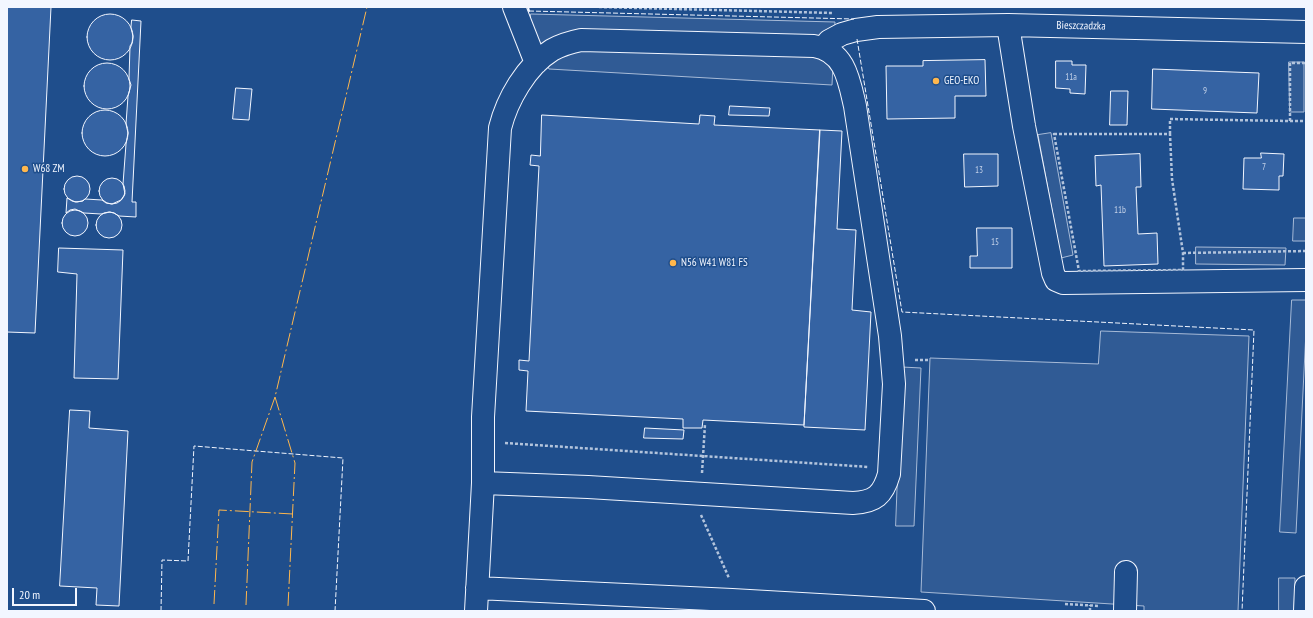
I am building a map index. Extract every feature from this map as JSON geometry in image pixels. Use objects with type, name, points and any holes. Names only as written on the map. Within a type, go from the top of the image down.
[{"type":"street","points":[[514,7],[536,63]]},
{"type":"street","points":[[1008,25],[1024,126],[1053,273],[1056,280],[1063,283],[1306,280]]},
{"type":"street","name":"Bieszczadzka","points":[[824,48],[829,41],[842,34],[856,30],[878,27],[1008,25],[1306,32]]},
{"type":"street","points":[[476,611],[483,483],[483,417],[500,128],[504,113],[523,78],[536,63],[551,51],[565,44],[581,40],[814,46],[824,48],[835,56],[844,69],[849,80],[855,106],[890,336],[894,384],[890,474],[881,494],[862,503],[853,503],[483,483]]},
{"type":"street","points":[[1125,611],[1126,572]]},
{"type":"street","points":[[477,588],[924,611]]},
{"type":"street","points":[[1305,611],[1306,588]]},
{"type":"path","points":[[599,7],[835,13]]},
{"type":"path","points":[[1290,121],[1290,63],[1306,63]]},
{"type":"path","points":[[1170,134],[1054,134],[1079,271],[1183,270],[1183,253],[1172,179],[1170,119],[1306,121]]},
{"type":"path","points":[[1183,253],[1306,251]]},
{"type":"path","points":[[504,442],[875,467]]},
{"type":"path","points":[[1065,604],[1100,606]]},
{"type":"path","points":[[1090,605],[1090,611]]},
{"type":"shaded area","points":[[531,14],[835,22],[832,85],[549,69],[530,34]]},
{"type":"shaded area","points":[[1289,62],[1304,62],[1304,112],[1290,112]]},
{"type":"shaded area","points":[[1051,133],[1073,255],[1061,258],[1038,135]]},
{"type":"shaded area","points":[[1294,218],[1306,218],[1306,241],[1293,241]]},
{"type":"shaded area","points":[[1196,247],[1286,248],[1285,265],[1196,264]]},
{"type":"shaded area","points":[[1292,300],[1306,300],[1306,331],[1296,533],[1280,532]]},
{"type":"shaded area","points":[[1101,331],[1249,336],[1238,611],[1144,611],[1144,606],[921,592],[930,358],[1098,364]]},
{"type":"shaded area","points":[[902,367],[921,368],[914,526],[896,526]]},
{"type":"shaded area","points":[[1279,578],[1295,578],[1294,611],[1279,611]]},
{"type":"building","name":"W68 ZM","points":[[7,7],[51,7],[35,333],[7,332]]},
{"type":"building","points":[[105,14],[115,14],[123,18],[129,24],[133,32],[133,42],[129,50],[123,56],[115,60],[105,60],[97,56],[91,50],[87,42],[87,32],[91,24],[97,18]]},
{"type":"building","points":[[132,20],[141,21],[132,202],[136,202],[136,217],[119,216],[110,212],[101,214],[84,213],[75,209],[66,213],[67,198],[75,202],[83,201],[85,199],[102,200],[106,203],[112,204],[121,200],[125,194],[123,184],[128,133],[126,124],[128,96],[131,85],[129,79],[130,46],[133,36],[131,28]]},
{"type":"building","name":"GEO-EKO","points":[[985,60],[986,96],[955,96],[955,118],[887,119],[886,66],[923,66],[923,61]]},
{"type":"building","points":[[1056,61],[1072,61],[1072,65],[1086,65],[1085,94],[1070,93],[1070,89],[1056,88]]},
{"type":"building","points":[[102,63],[112,63],[120,67],[126,73],[130,81],[130,91],[126,99],[120,105],[112,109],[102,109],[94,105],[88,99],[84,91],[84,81],[88,73],[94,67]]},
{"type":"building","points":[[1153,69],[1259,73],[1257,113],[1152,109]]},
{"type":"building","points":[[236,88],[252,89],[249,120],[233,119]]},
{"type":"building","points":[[1111,91],[1128,91],[1127,125],[1110,125]]},
{"type":"building","points":[[730,106],[770,108],[769,116],[729,115]]},
{"type":"building","points":[[100,110],[110,110],[118,114],[124,120],[128,128],[128,138],[124,146],[118,152],[110,156],[100,156],[92,152],[86,146],[82,138],[82,128],[86,120],[92,114]]},
{"type":"building","name":"N56 W41 W81 FS","points":[[542,115],[699,124],[700,115],[715,116],[714,125],[820,130],[804,425],[703,420],[702,428],[683,428],[683,419],[526,411],[528,371],[519,370],[519,360],[529,361],[539,166],[530,165],[531,155],[540,156]]},
{"type":"building","points":[[820,130],[842,131],[837,229],[856,230],[852,310],[871,312],[865,430],[804,427]]},
{"type":"building","points":[[1261,153],[1284,154],[1283,176],[1279,176],[1279,190],[1243,189],[1244,158],[1261,158]]},
{"type":"building","points":[[964,154],[998,154],[998,186],[965,187]]},
{"type":"building","points":[[1140,154],[1141,187],[1136,187],[1138,234],[1157,233],[1158,264],[1104,266],[1101,185],[1096,186],[1095,156]]},
{"type":"building","points":[[77,176],[86,180],[90,189],[86,198],[77,202],[68,198],[64,189],[68,180]]},
{"type":"building","points":[[112,178],[121,182],[125,191],[121,200],[112,204],[103,200],[99,191],[103,182]]},
{"type":"building","points":[[75,210],[84,214],[88,223],[84,232],[75,236],[66,232],[62,223],[66,214]]},
{"type":"building","points":[[109,212],[118,216],[122,225],[118,234],[109,238],[100,234],[96,225],[100,216]]},
{"type":"building","points":[[977,228],[1012,228],[1012,268],[970,268],[970,256],[977,256]]},
{"type":"building","points":[[59,248],[123,250],[118,379],[74,378],[77,274],[58,272]]},
{"type":"building","points":[[70,410],[90,411],[89,428],[128,431],[119,606],[96,605],[97,588],[60,586]]},
{"type":"building","points":[[645,428],[684,430],[683,439],[644,438]]},
{"type":"fence","points":[[529,11],[854,19]]},
{"type":"fence","points":[[857,39],[902,312],[1254,330],[1242,611]]},
{"type":"fence","points":[[161,611],[162,560],[188,561],[194,446],[343,458],[335,611]]},
{"type":"wall","points":[[528,7],[529,11]]},
{"type":"power","points":[[246,605],[252,462],[275,397],[367,7]]},
{"type":"power","points":[[275,397],[295,463],[288,606]]},
{"type":"power","points":[[214,604],[219,510],[293,514]]},
{"type":"place","name":"GEO-EKO","points":[[936,81]]},
{"type":"place","name":"W68 ZM","points":[[25,169]]},
{"type":"place","name":"N56 W41 W81 FS","points":[[673,263]]}]
